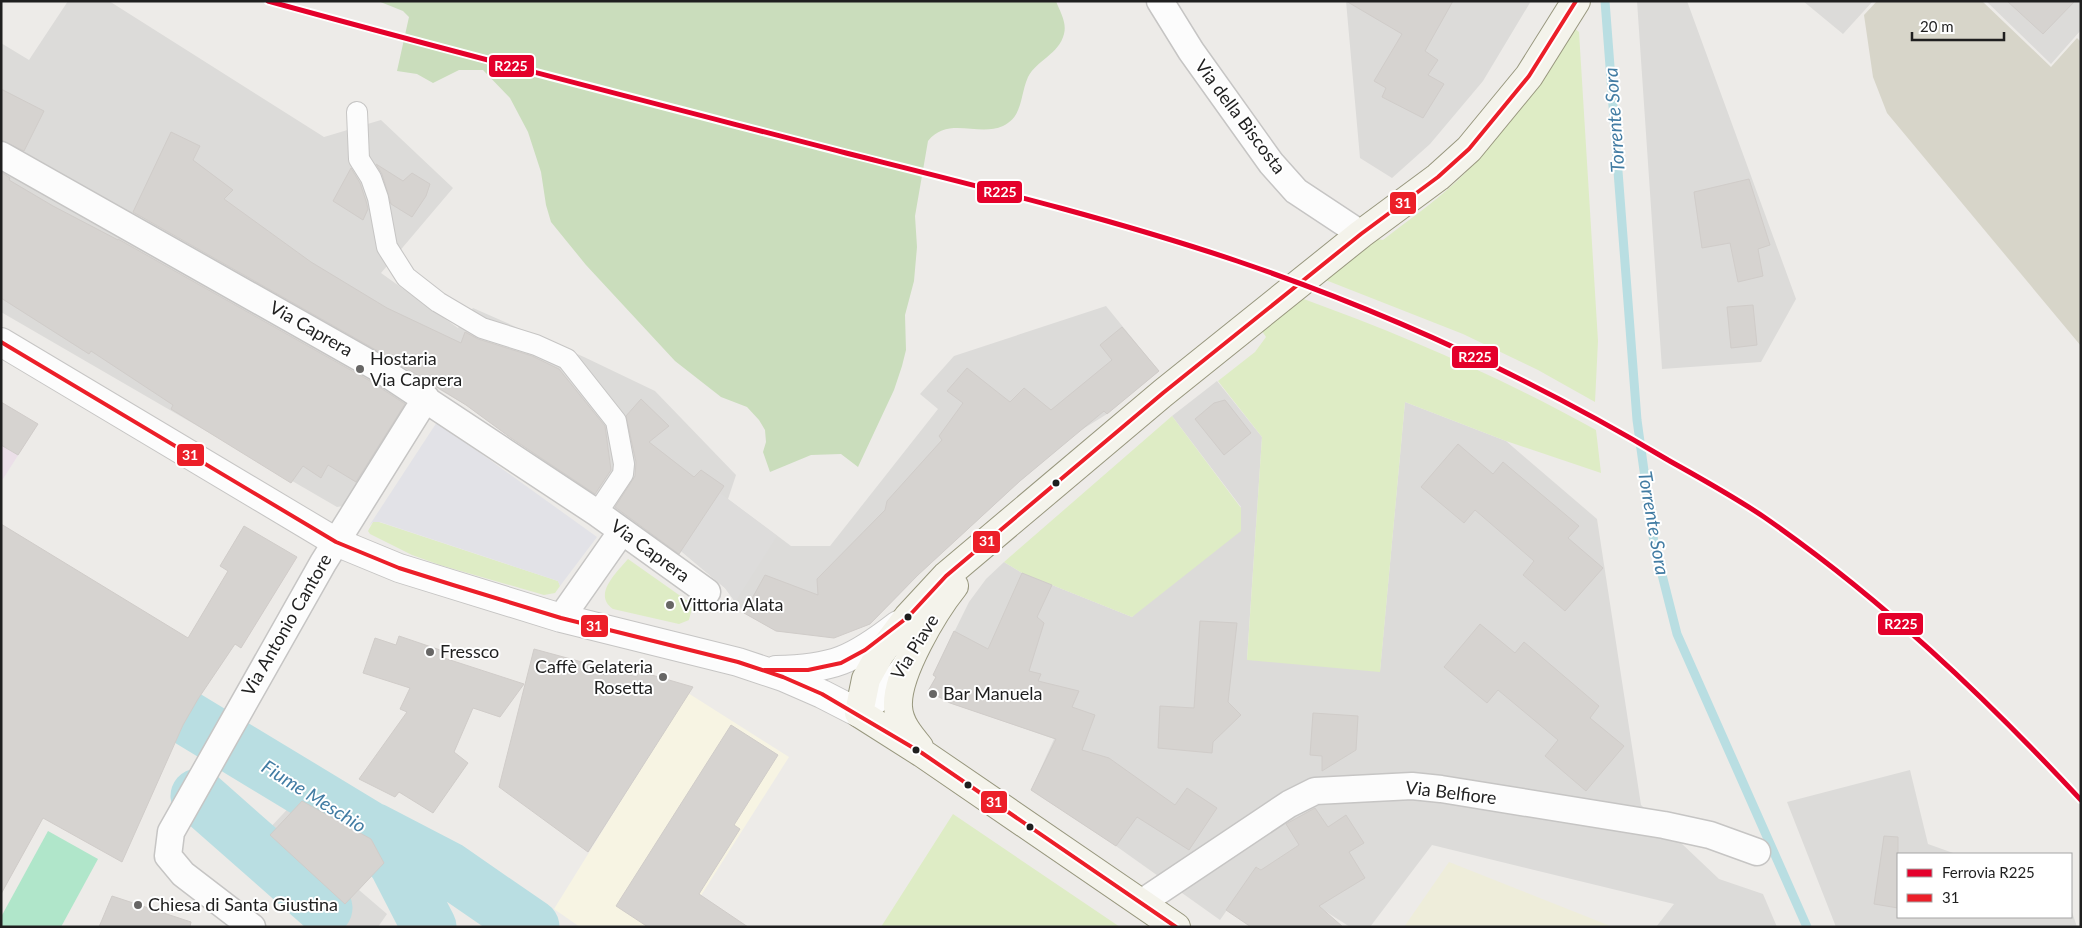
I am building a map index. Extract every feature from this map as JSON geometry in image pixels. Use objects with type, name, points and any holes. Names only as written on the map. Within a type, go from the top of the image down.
[{"type":"main road","name":"Via Piave","points":[[859,714],[866,679],[880,654],[908,617],[946,576],[1163,393],[1361,234],[1438,177],[1469,149],[1529,76],[1575,3]]},
{"type":"main road","name":"Via Piave","points":[[909,662],[945,597],[995,536]]},
{"type":"main road","points":[[909,662],[900,688],[898,707],[902,726],[922,753]]},
{"type":"main road","points":[[859,714],[922,753],[1176,927]]},
{"type":"street","name":"Via della Biscosta","points":[[1160,1],[1191,51],[1271,163],[1296,191],[1361,234]]},
{"type":"street","points":[[357,112],[359,159],[372,178],[387,247],[406,277],[438,302],[482,328],[536,345],[567,359],[616,421],[624,464],[623,474],[596,513]]},
{"type":"street","name":"Via Caprera","points":[[1,155],[269,304],[426,398],[596,513],[707,592]]},
{"type":"street","points":[[1,342],[336,542],[399,568],[561,618],[720,657],[762,670],[822,694],[859,714]]},
{"type":"street","name":"Via Antonio Cantore","points":[[252,927],[183,874],[168,856],[172,832],[200,779],[336,542],[426,398]]},
{"type":"street","points":[[561,618],[622,531]]},
{"type":"street","points":[[762,670],[808,670],[841,663],[865,650],[908,617]]},
{"type":"street","name":"Via Piave","points":[[859,714],[884,693],[909,662]]},
{"type":"street","name":"Via Belfiore","points":[[1141,903],[1289,804],[1315,791],[1412,786],[1441,789],[1664,825],[1710,836],[1757,852]]},
{"type":"shaded area","points":[[68,1],[109,1],[324,137],[381,120],[453,188],[381,273],[458,328],[473,308],[655,391],[736,475],[728,499],[791,546],[830,546],[938,409],[920,394],[954,356],[1106,306],[1159,371],[1107,414],[1078,432],[1020,481],[918,575],[870,624],[852,631],[812,635],[776,631],[744,613],[725,588],[681,551],[679,555],[599,501],[466,405],[424,381],[408,399],[360,484],[343,506],[337,507],[1,312],[1,43],[29,60]]},
{"type":"shaded area","points":[[1346,1],[1531,1],[1483,81],[1430,144],[1392,178],[1360,158]]},
{"type":"shaded area","points":[[1637,1],[1687,1],[1796,299],[1761,362],[1662,369]]},
{"type":"shaded area","points":[[1803,1],[1873,1],[1843,34]]},
{"type":"shaded area","points":[[1877,1],[1982,1],[2051,67],[2077,38],[2081,42],[2081,346],[1887,113],[1873,77],[1864,15]]},
{"type":"shaded area","points":[[1986,1],[2081,1],[2081,30],[2051,64]]},
{"type":"shaded area","points":[[1217,381],[1262,437],[1247,659],[1380,671],[1405,402],[1506,441],[1597,519],[1641,805],[1719,879],[1763,894],[1777,927],[1656,927],[1674,904],[1432,845],[1370,927],[1350,927],[1257,867],[1220,920],[1116,846],[1031,790],[1054,739],[950,703],[928,691],[936,677],[933,675],[969,602],[986,579],[1004,562],[1022,573],[1132,617],[1241,507],[1172,416]]},
{"type":"shaded area","points":[[1,402],[38,424],[1,482]]},
{"type":"shaded area","points":[[437,422],[597,537],[560,586],[558,581],[380,522],[373,522],[369,526]]},
{"type":"shaded area","points":[[720,493],[777,536],[735,602],[725,588],[681,551]]},
{"type":"shaded area","points":[[688,693],[789,757],[681,927],[580,927],[554,909]]},
{"type":"shaded area","points":[[1910,770],[1928,844],[1953,853],[1897,853],[1897,918],[2072,918],[2072,912],[2077,927],[1836,927],[1787,802]]},
{"type":"shaded area","points":[[298,798],[371,839],[384,863],[359,890],[387,914],[378,927],[330,927],[344,907],[266,832]]},
{"type":"green space","points":[[378,1],[1056,1],[1063,17],[1065,30],[1058,47],[1028,77],[1018,111],[1009,122],[993,129],[954,128],[945,130],[936,134],[928,141],[915,216],[917,247],[914,281],[905,315],[906,350],[894,390],[858,467],[841,454],[811,455],[770,472],[763,452],[766,442],[765,430],[759,420],[747,407],[721,397],[675,361],[586,265],[551,222],[546,205],[541,172],[528,132],[510,98],[483,70],[459,70],[433,83],[417,74],[397,71],[409,17],[403,11]]},
{"type":"green space","points":[[1574,28],[1579,32],[1598,341],[1595,402],[1538,370],[1463,334],[1323,279],[1373,238],[1383,240],[1437,199],[1482,156],[1537,85]]},
{"type":"green space","points":[[1301,298],[1451,358],[1524,392],[1596,430],[1601,473],[1506,441],[1405,402],[1380,672],[1247,660],[1262,437],[1218,381],[1255,352],[1266,337],[1262,331]]},
{"type":"green space","points":[[1172,416],[1241,508],[1241,531],[1132,617],[1022,573],[1004,562]]},
{"type":"green space","points":[[373,522],[379,522],[558,581],[560,586],[555,593],[544,595],[440,565],[412,555],[370,534],[368,531]]},
{"type":"green space","points":[[628,559],[689,602],[692,608],[689,620],[679,624],[613,609],[607,603],[605,597],[606,590],[613,577]]},
{"type":"green space","points":[[953,814],[1120,927],[881,927]]},
{"type":"green space","points":[[48,831],[98,859],[61,927],[1,927],[1,917]]},
{"type":"green space","points":[[1449,862],[1613,927],[1404,927]]},
{"type":"building","points":[[1346,1],[1453,1],[1425,51],[1438,60],[1428,75],[1444,84],[1423,118],[1382,97],[1386,88],[1374,81],[1402,34]]},
{"type":"building","points":[[2007,1],[2075,1],[2043,34]]},
{"type":"building","points":[[1,89],[44,111],[24,151],[1,140]]},
{"type":"building","points":[[171,132],[200,146],[193,160],[233,190],[224,199],[311,262],[387,308],[461,343],[465,332],[478,339],[532,356],[559,369],[605,426],[611,470],[595,494],[511,438],[466,405],[385,355],[133,212]]},
{"type":"building","points":[[376,164],[403,181],[412,173],[430,184],[426,196],[412,217],[391,204],[382,174]]},
{"type":"building","points":[[351,168],[360,183],[368,209],[363,220],[333,201]]},
{"type":"building","points":[[1,172],[10,178],[9,180],[53,206],[118,239],[370,381],[405,404],[356,482],[328,465],[321,478],[303,466],[291,483],[171,409],[173,405],[91,351],[89,354],[1,298]]},
{"type":"building","points":[[1749,179],[1770,245],[1758,249],[1763,276],[1738,282],[1730,243],[1702,248],[1694,192]]},
{"type":"building","points":[[1753,305],[1757,345],[1731,348],[1727,307]]},
{"type":"building","points":[[1122,327],[1159,371],[1107,414],[1104,411],[1020,481],[918,575],[870,624],[834,638],[776,631],[744,613],[765,575],[818,595],[817,579],[885,510],[887,501],[942,440],[939,436],[963,403],[947,391],[967,368],[1010,402],[1024,388],[1051,410],[1112,360],[1100,345]]},
{"type":"building","points":[[641,399],[669,426],[649,442],[694,477],[701,470],[724,486],[679,554],[615,507],[635,476],[636,462],[626,416]]},
{"type":"building","points":[[1225,400],[1251,433],[1224,455],[1195,419],[1214,403]]},
{"type":"building","points":[[1,402],[38,424],[18,455],[1,445]]},
{"type":"building","points":[[1458,444],[1493,474],[1503,462],[1579,526],[1568,538],[1603,568],[1565,611],[1523,575],[1534,561],[1475,510],[1464,523],[1421,487]]},
{"type":"building","points":[[1,524],[188,638],[228,571],[220,566],[244,526],[297,557],[241,648],[235,644],[183,725],[122,862],[43,818],[1,894]]},
{"type":"building","points":[[1022,573],[1052,585],[1037,617],[1044,623],[1029,671],[1041,674],[1038,681],[1079,691],[1072,707],[1095,715],[1082,750],[1109,758],[1175,805],[1187,788],[1217,808],[1189,850],[1137,817],[1116,846],[1031,790],[1056,739],[950,703],[928,691],[936,677],[933,675],[954,631],[988,649]]},
{"type":"building","points":[[1200,621],[1237,623],[1228,702],[1241,715],[1213,742],[1212,753],[1158,748],[1160,706],[1194,708]]},
{"type":"building","points":[[1480,624],[1515,653],[1524,642],[1599,706],[1590,718],[1624,746],[1586,791],[1545,756],[1558,740],[1498,690],[1487,703],[1444,667]]},
{"type":"building","points":[[399,636],[446,652],[444,658],[524,684],[500,717],[473,708],[454,752],[468,763],[433,813],[399,792],[395,797],[359,779],[407,712],[400,709],[410,688],[363,673],[375,638],[396,645]]},
{"type":"building","points":[[534,649],[637,677],[638,671],[693,687],[588,852],[499,787]]},
{"type":"building","points":[[1313,713],[1358,716],[1356,750],[1322,771],[1322,756],[1310,755]]},
{"type":"building","points":[[731,725],[778,755],[734,825],[740,829],[699,894],[748,927],[648,927],[616,906]]},
{"type":"building","points":[[302,801],[371,839],[384,863],[345,904],[270,835]]},
{"type":"building","points":[[1315,808],[1328,827],[1346,815],[1364,843],[1349,852],[1365,878],[1319,906],[1343,927],[1251,927],[1226,910],[1256,867],[1261,870],[1299,845],[1286,824]]},
{"type":"building","points":[[1884,836],[1898,837],[1897,908],[1874,904]]},
{"type":"building","points":[[112,896],[191,922],[190,927],[99,927]]},
{"type":"waterway","name":"Torrente Sora","points":[[1605,1],[1637,420],[1654,543],[1677,634],[1807,927]]},
{"type":"waterway","name":"Fiume Meschio","points":[[187,718],[367,827],[396,863],[429,927]]},
{"type":"waterway","points":[[198,796],[325,908]]},
{"type":"waterway","points":[[373,830],[448,869],[532,927]]},
{"type":"rail line","name":"R225","points":[[268,1],[1092,217],[1237,261],[1348,302],[1403,325],[1511,374],[1564,401],[1716,487],[1764,517],[1849,581],[1930,650],[2007,723],[2081,800]]},
{"type":"transit line","name":"31","points":[[764,670],[808,670],[841,663],[865,650],[908,617],[946,576],[1163,393],[1361,234],[1438,177],[1469,149],[1529,76],[1576,1]]},
{"type":"transit line","name":"31","points":[[1,342],[336,542],[399,568],[453,585],[561,618],[738,662],[783,677],[822,694],[922,753],[1176,927]]},
{"type":"place","name":"Hostaria Via Caprera","points":[[360,369]]},
{"type":"place","name":"Vittoria Alata","points":[[670,605]]},
{"type":"place","name":"Fressco","points":[[430,652]]},
{"type":"place","name":"Caffè Gelateria Rosetta","points":[[663,677]]},
{"type":"place","name":"Bar Manuela","points":[[933,694]]},
{"type":"place","name":"Chiesa di Santa Giustina","points":[[138,905]]}]
